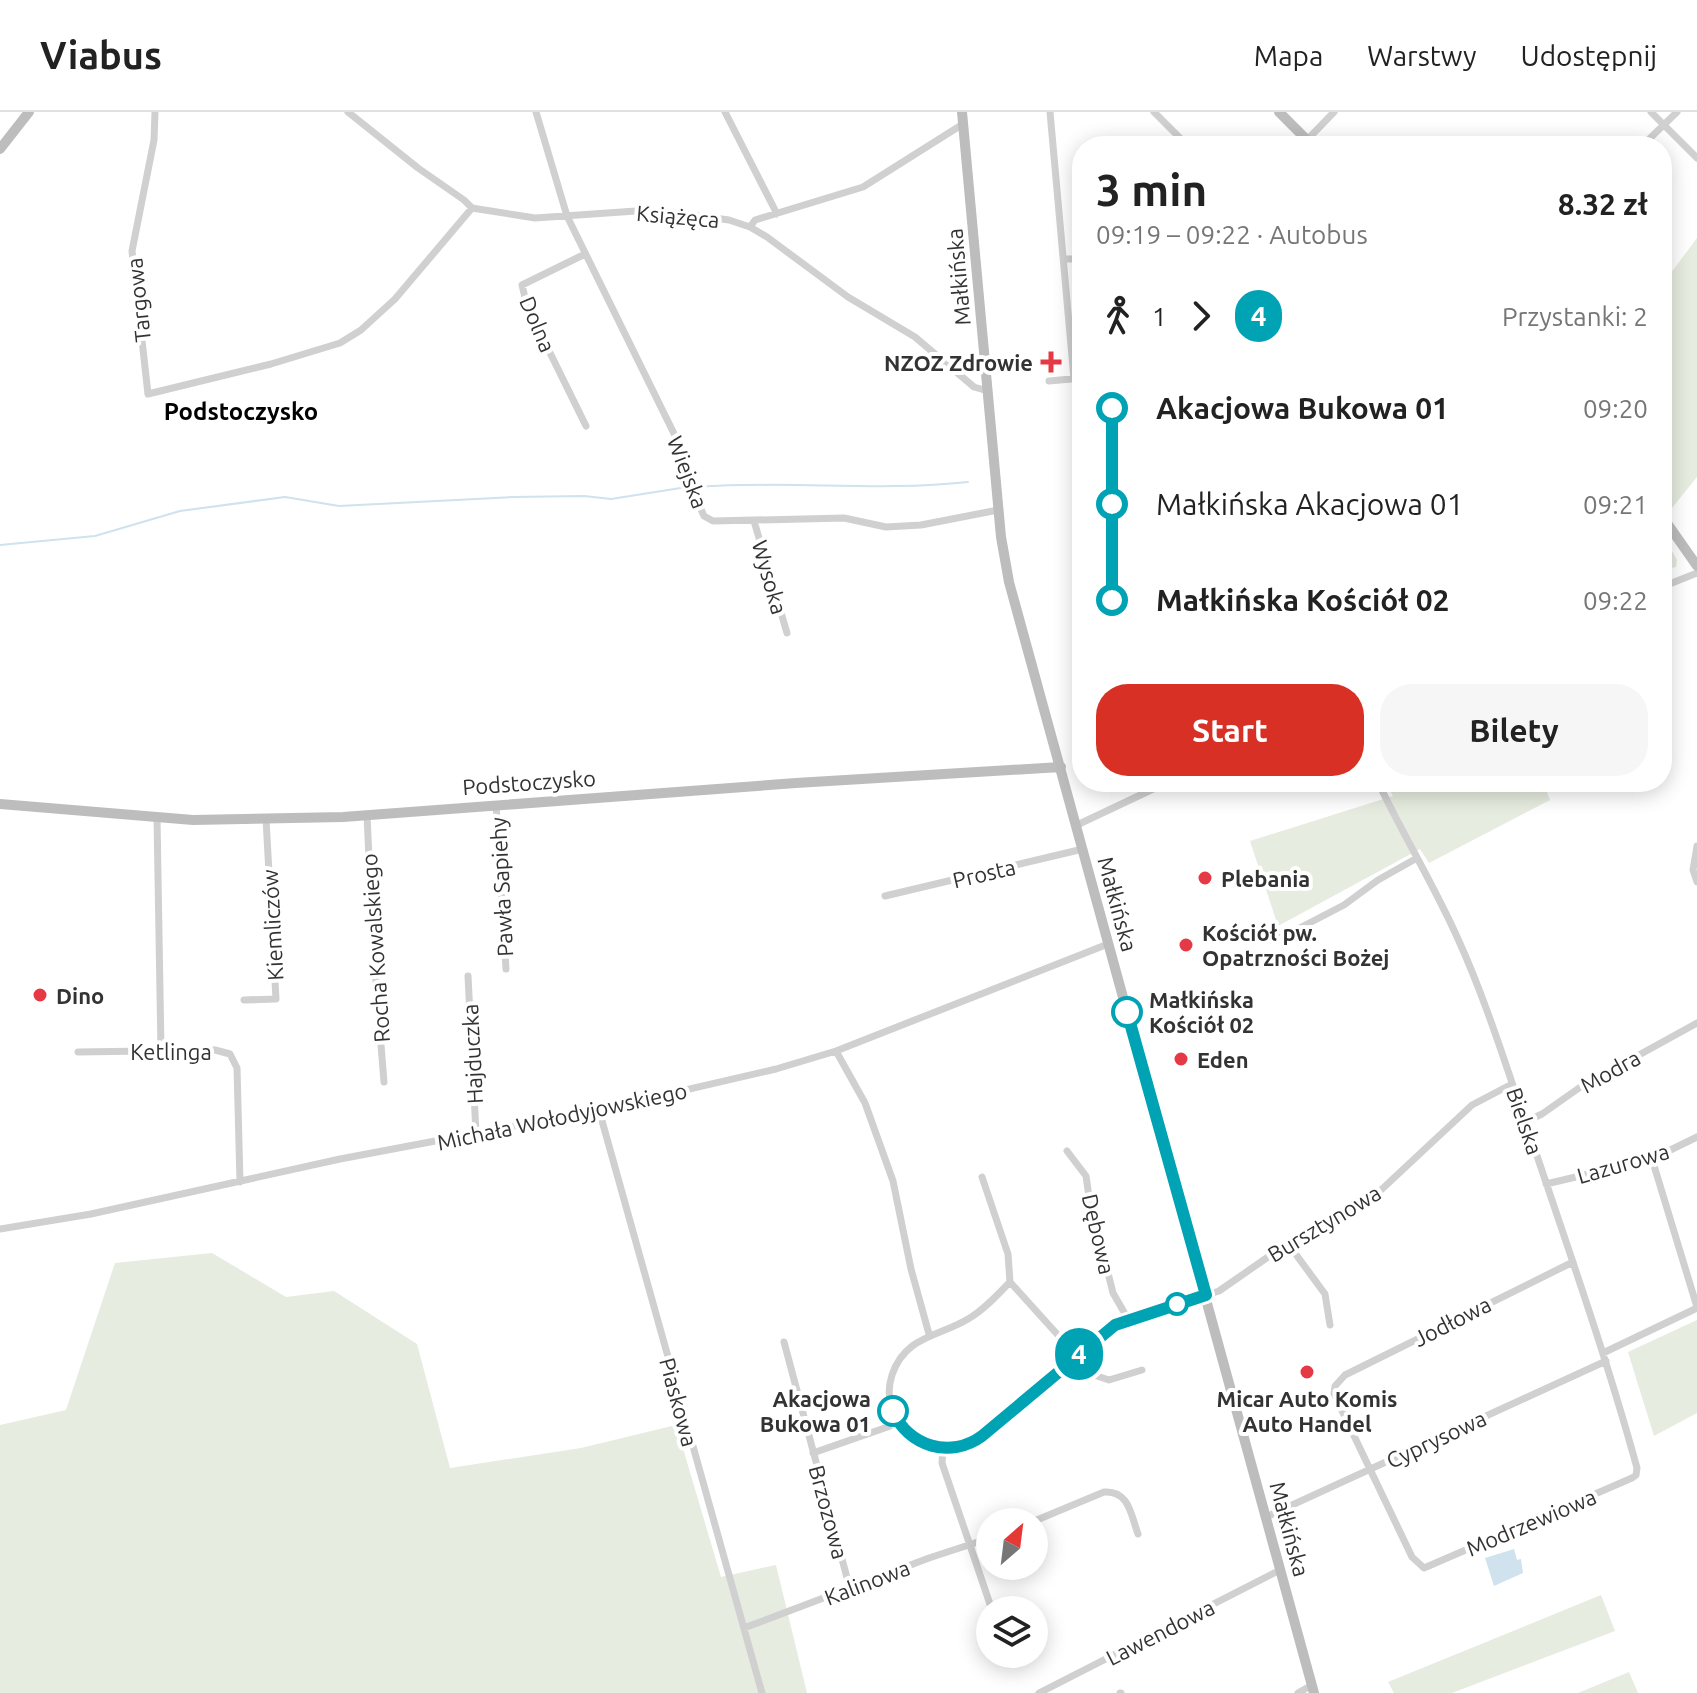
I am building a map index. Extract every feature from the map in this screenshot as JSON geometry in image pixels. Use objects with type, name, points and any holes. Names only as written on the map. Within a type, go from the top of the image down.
[{"type":"main road","points":[[0,149],[29,112]]},
{"type":"main road","points":[[1279,112],[1303,136]]},
{"type":"main road","name":"Małkińska","points":[[963,118],[998,510],[1009,582],[1313,1689]]},
{"type":"main road","points":[[1672,530],[1697,566]]},
{"type":"main road","name":"Podstoczysko","points":[[0,804],[223,821],[367,815],[1061,767]]},
{"type":"street","name":"Targowa","points":[[155,112],[154,140],[132,248],[148,394],[271,364],[340,343],[361,330],[395,299],[472,208]]},
{"type":"street","name":"Książęca","points":[[348,112],[472,208],[535,218],[636,211],[670,212],[729,220],[750,227],[848,297],[915,337],[974,387],[988,391]]},
{"type":"street","name":"Wiejska","points":[[536,112],[567,216],[686,458],[694,494],[704,516],[713,521],[844,518],[886,527],[921,525],[998,510]]},
{"type":"street","points":[[725,112],[777,214]]},
{"type":"street","points":[[1050,112],[1072,344]]},
{"type":"street","points":[[1154,112],[1178,136]]},
{"type":"street","points":[[1315,136],[1334,112]]},
{"type":"street","points":[[1651,112],[1697,158]]},
{"type":"street","points":[[1653,136],[1677,112]]},
{"type":"street","points":[[750,227],[755,220],[863,187],[963,118]]},
{"type":"street","name":"Dolna","points":[[585,254],[522,285],[527,306],[586,426]]},
{"type":"street","points":[[1064,259],[1072,259]]},
{"type":"street","points":[[1049,381],[1072,379]]},
{"type":"street","name":"Wysoka","points":[[754,521],[787,633]]},
{"type":"street","points":[[1672,583],[1697,573]]},
{"type":"street","points":[[1077,825],[1147,792]]},
{"type":"street","name":"Bielska","points":[[1383,792],[1470,967],[1573,1262],[1637,1473]]},
{"type":"street","name":"Pawła Sapiehy","points":[[496,805],[506,969]]},
{"type":"street","name":"Rocha Kowalskiego","points":[[367,815],[384,1082]]},
{"type":"street","points":[[157,818],[161,1051]]},
{"type":"street","name":"Kiemliczów","points":[[244,1000],[276,999],[266,819]]},
{"type":"street","points":[[1697,846],[1693,870],[1697,882]]},
{"type":"street","name":"Prosta","points":[[885,896],[1083,849]]},
{"type":"street","points":[[1273,931],[1281,935],[1290,933],[1344,905],[1378,880],[1417,858]]},
{"type":"street","name":"Michała Wołodyjowskiego","points":[[0,1229],[91,1214],[340,1159],[599,1110],[776,1069],[836,1051],[1108,944]]},
{"type":"street","name":"Hajduczka","points":[[468,976],[476,1133]]},
{"type":"street","name":"Modra","points":[[1525,1122],[1579,1088],[1697,1023]]},
{"type":"street","name":"Ketlinga","points":[[78,1052],[224,1051],[235,1061],[240,1182]]},
{"type":"street","points":[[836,1051],[865,1103],[893,1181],[911,1269],[929,1334]]},
{"type":"street","name":"Bursztynowa","points":[[943,1448],[963,1447],[975,1441],[1112,1327],[1128,1319],[1219,1291],[1381,1190],[1472,1105],[1512,1084]]},
{"type":"street","name":"Piaskowa","points":[[599,1110],[762,1693]]},
{"type":"street","name":"Lazurowa","points":[[1546,1184],[1652,1159],[1697,1137]]},
{"type":"street","name":"Dębowa","points":[[1067,1151],[1086,1176],[1113,1293],[1128,1319]]},
{"type":"street","points":[[1652,1159],[1697,1307]]},
{"type":"street","points":[[982,1177],[1008,1254],[1010,1282],[1075,1358],[1101,1379],[1113,1379],[1142,1370]]},
{"type":"street","points":[[1289,1245],[1325,1294],[1330,1325]]},
{"type":"street","name":"Jodłowa","points":[[1369,1469],[1334,1394],[1335,1386],[1345,1375],[1573,1262]]},
{"type":"street","points":[[987,1596],[942,1463],[943,1448],[918,1441],[899,1423],[890,1400],[892,1373],[906,1350],[929,1334],[970,1319],[1010,1282]]},
{"type":"street","name":"Cyprysowa","points":[[1266,1517],[1604,1357],[1697,1307]]},
{"type":"street","name":"Brzozowa","points":[[784,1342],[850,1589]]},
{"type":"street","points":[[813,1453],[899,1423]]},
{"type":"street","name":"Modrzewiowa","points":[[1369,1469],[1412,1557],[1424,1568],[1632,1478],[1637,1473]]},
{"type":"street","points":[[1048,1515],[1104,1492],[1114,1491],[1128,1504],[1138,1534]]},
{"type":"street","name":"Kalinowa","points":[[744,1628],[976,1543]]},
{"type":"street","name":"Lawendowa","points":[[1039,1693],[1280,1570]]},
{"type":"street","points":[[1298,1693],[1313,1689]]},
{"type":"shaded area","points":[[1697,238],[1697,477],[1672,508],[1672,272]]},
{"type":"shaded area","points":[[1672,551],[1677,560],[1676,567],[1672,568]]},
{"type":"shaded area","points":[[1391,792],[1547,792],[1550,800],[1429,863],[1420,849],[1278,926],[1250,841],[1393,796]]},
{"type":"shaded area","points":[[212,1253],[286,1297],[334,1291],[417,1344],[450,1468],[581,1448],[676,1425],[721,1577],[776,1565],[807,1693],[0,1693],[0,1425],[66,1410],[115,1263]]},
{"type":"shaded area","points":[[1697,1320],[1697,1413],[1654,1436],[1628,1352]]},
{"type":"shaded area","points":[[1601,1595],[1615,1631],[1452,1693],[1394,1693],[1388,1682]]},
{"type":"shaded area","points":[[1629,1672],[1638,1693],[1578,1693]]},
{"type":"water","points":[[1514,1549],[1517,1560],[1521,1559],[1523,1573],[1494,1586],[1485,1558]]},
{"type":"waterway","points":[[698,487],[900,486],[968,482]]},
{"type":"waterway","points":[[0,545],[95,536],[180,511],[285,497],[339,506],[513,497],[584,496],[611,499],[687,487]]},
{"type":"bus line","name":"4","points":[[893,1411],[905,1431],[918,1441],[937,1448],[963,1447],[982,1436],[1115,1325],[1206,1295],[1127,1012]]},
{"type":"place","name":"NZOZ Zdrowie","points":[[1051,362]]},
{"type":"place","name":"Plebania","points":[[1205,878]]},
{"type":"place","name":"Kościół pw. Opatrzności Bożej","points":[[1186,945]]},
{"type":"place","name":"Dino","points":[[40,995]]},
{"type":"place","name":"Małkińska Kościół 02","points":[[1127,1012]]},
{"type":"place","name":"Eden","points":[[1181,1059]]},
{"type":"place","name":"Micar Auto Komis Auto Handel","points":[[1307,1372]]},
{"type":"place","name":"Akacjowa Bukowa 01","points":[[893,1411]]},
{"type":"district","name":"Podstoczysko","points":[[241,411]]}]
